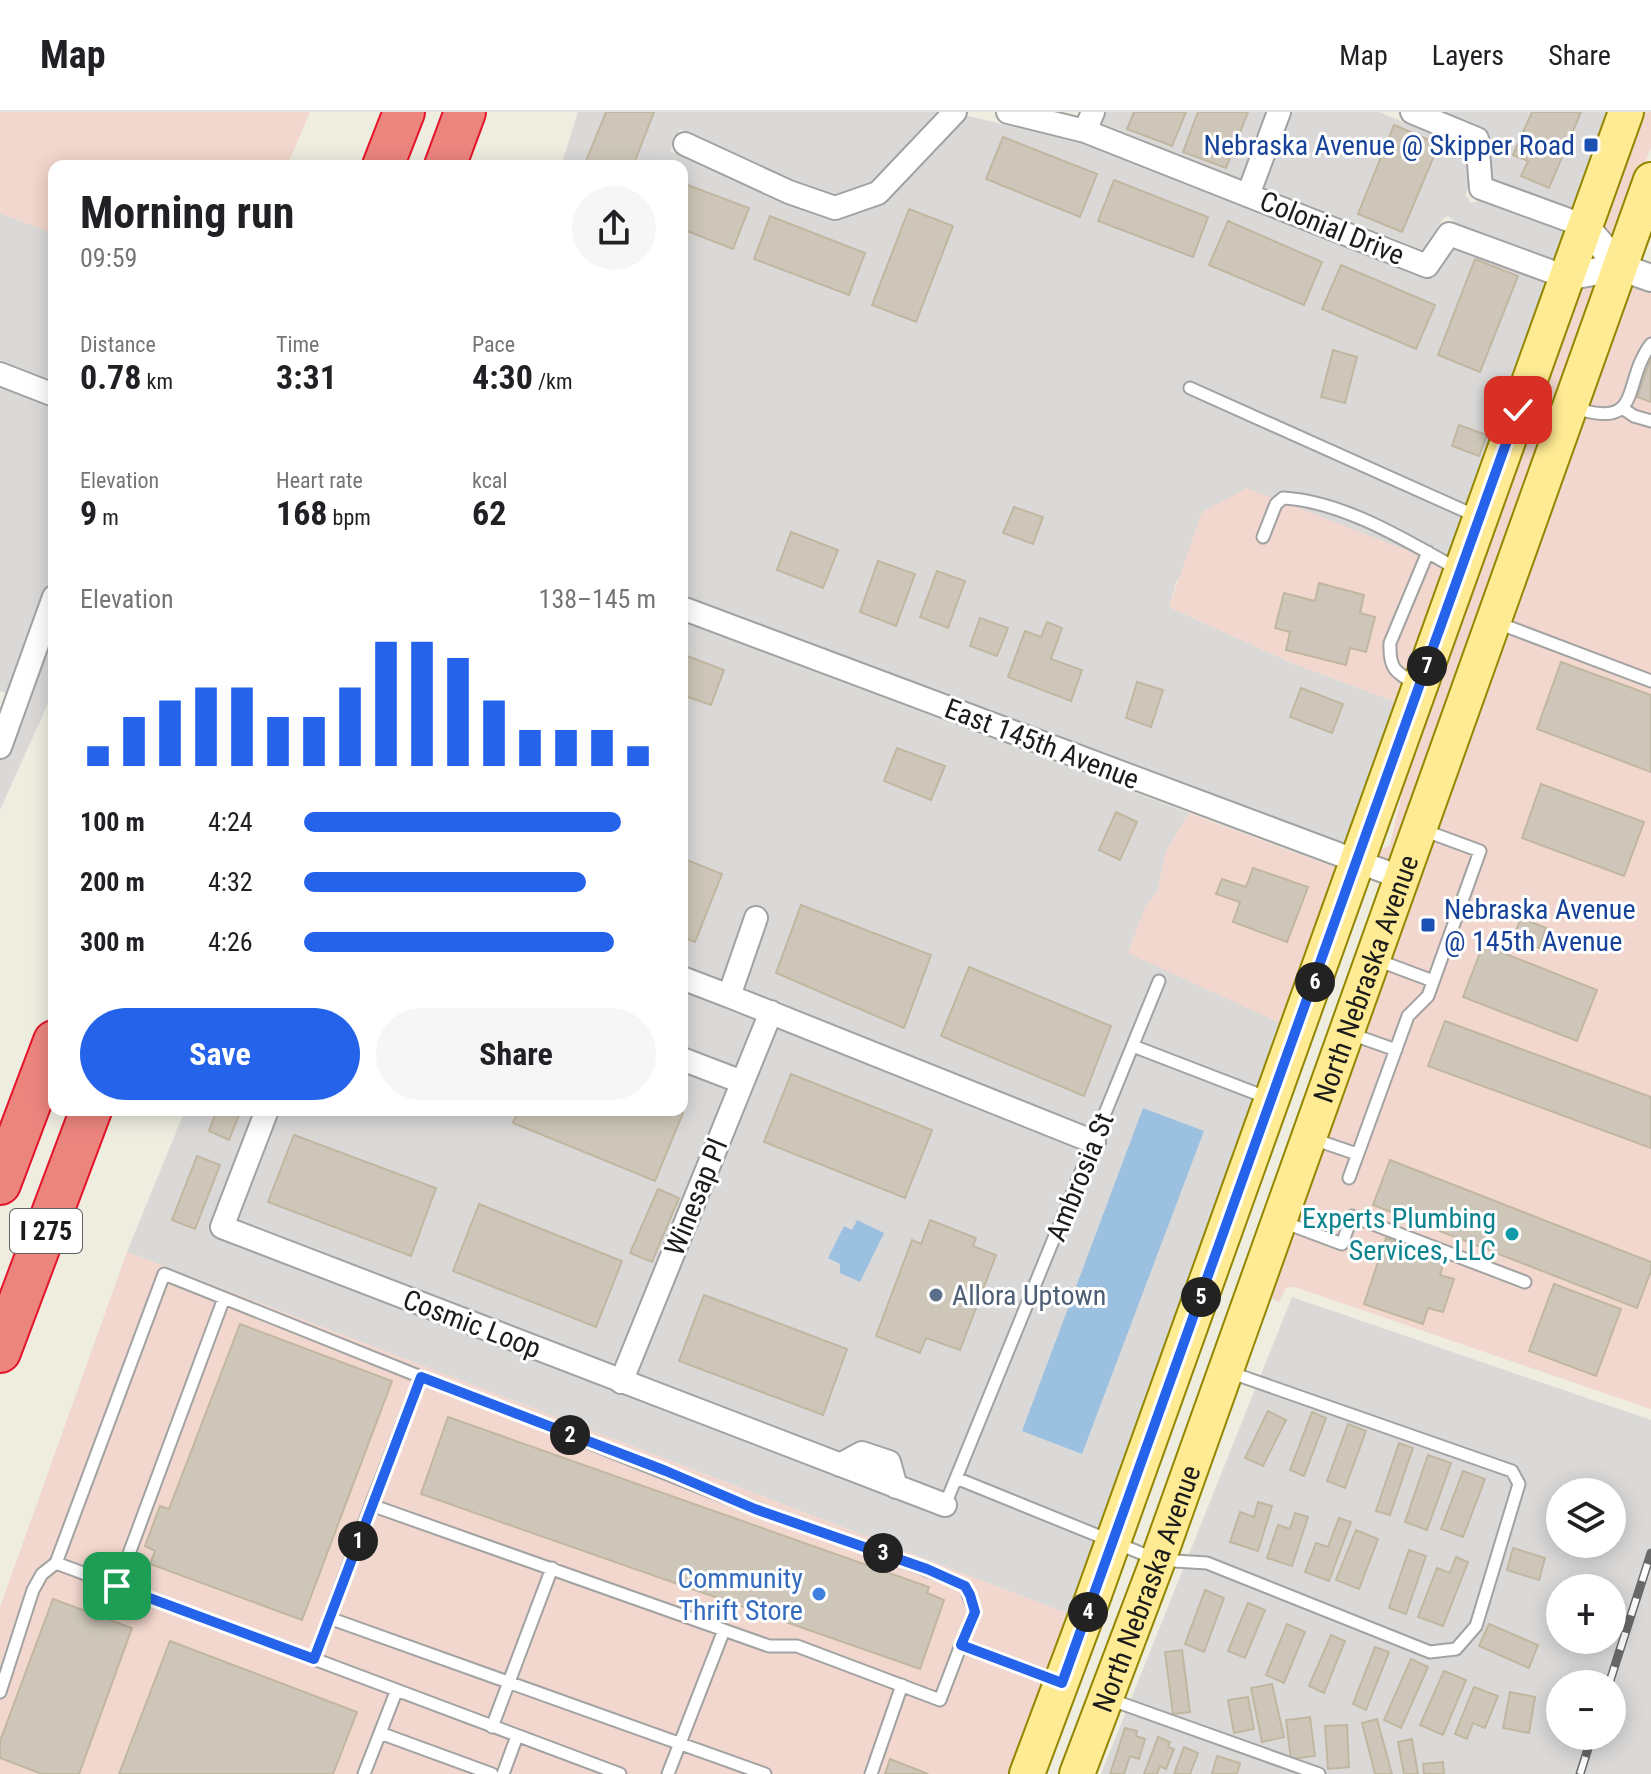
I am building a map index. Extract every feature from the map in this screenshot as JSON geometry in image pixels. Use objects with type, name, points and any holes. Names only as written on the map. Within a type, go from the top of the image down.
[{"type":"highway","points":[[385,160],[404,112]]},
{"type":"highway","points":[[447,160],[465,112]]},
{"type":"highway","name":"I 275","points":[[0,1184],[48,1057]]},
{"type":"highway","name":"I 275","points":[[0,1352],[89,1116]]},
{"type":"main road","name":"North Nebraska Avenue","points":[[1027,1774],[1113,1543],[1626,112]]},
{"type":"main road","name":"North Nebraska Avenue","points":[[1077,1774],[1158,1560],[1570,406],[1635,272],[1651,180]]},
{"type":"street","points":[[685,144],[789,192],[835,208],[878,193],[955,112]]},
{"type":"street","name":"Colonial Drive","points":[[1008,112],[1089,122],[1248,195],[1427,266],[1449,234],[1566,277]]},
{"type":"street","points":[[1248,195],[1279,112]]},
{"type":"street","points":[[1412,112],[1477,139],[1481,188],[1585,226],[1635,272]]},
{"type":"street","points":[[1566,277],[1635,272]]},
{"type":"street","points":[[0,374],[48,393]]},
{"type":"street","name":"East 145th Avenue","points":[[688,610],[1402,878]]},
{"type":"street","points":[[0,747],[7,707],[48,611]]},
{"type":"street","points":[[729,996],[756,918]]},
{"type":"street","points":[[688,980],[1094,1142]]},
{"type":"street","name":"Winesap Pl","points":[[621,1382],[771,1012]]},
{"type":"street","points":[[688,1061],[742,1082]]},
{"type":"street","name":"Cosmic Loop","points":[[265,1116],[222,1227],[840,1465],[862,1453],[889,1462],[896,1487],[945,1505]]},
{"type":"lane","points":[[1570,406],[1590,413],[1606,414],[1625,406],[1651,344]]},
{"type":"lane","points":[[1190,388],[1480,518]]},
{"type":"lane","points":[[1622,408],[1651,421]]},
{"type":"lane","points":[[1263,537],[1276,504],[1283,498],[1300,499],[1371,523],[1461,572]]},
{"type":"lane","points":[[1420,686],[1399,674],[1389,659],[1390,643],[1428,552]]},
{"type":"lane","points":[[1493,621],[1651,681]]},
{"type":"lane","points":[[1349,1178],[1408,1016],[1428,996],[1480,851],[1418,829]]},
{"type":"lane","points":[[1373,959],[1433,981]]},
{"type":"lane","name":"Ambrosia St","points":[[945,1505],[1159,981]]},
{"type":"lane","points":[[1346,1032],[1396,1050]]},
{"type":"lane","points":[[1133,1046],[1272,1099]]},
{"type":"lane","points":[[1309,1137],[1357,1154]]},
{"type":"lane","points":[[1279,1220],[1342,1244],[1352,1216],[1525,1282]]},
{"type":"lane","points":[[0,1692],[33,1590],[42,1574],[56,1563],[164,1274],[666,1471],[755,1509],[927,1569],[965,1586],[975,1612],[940,1700],[797,1646],[769,1646],[371,1505]]},
{"type":"lane","points":[[117,1586],[224,1298]]},
{"type":"lane","points":[[956,1478],[1158,1560],[1207,1563],[1430,1652],[1456,1649],[1476,1626],[1519,1484],[1512,1471],[1225,1370]]},
{"type":"lane","points":[[314,1659],[421,1377]]},
{"type":"lane","points":[[56,1563],[620,1774]]},
{"type":"lane","points":[[492,1727],[552,1568]]},
{"type":"lane","points":[[329,1618],[765,1774]]},
{"type":"lane","points":[[668,1774],[724,1630]]},
{"type":"lane","points":[[961,1645],[1062,1683]]},
{"type":"lane","points":[[871,1774],[902,1685]]},
{"type":"lane","points":[[364,1774],[396,1692]]},
{"type":"lane","points":[[1106,1698],[1319,1774]]},
{"type":"lane","points":[[380,1733],[492,1774]]},
{"type":"lane","points":[[503,1774],[517,1736]]},
{"type":"shaded area","points":[[0,112],[310,112],[290,160],[48,160],[48,232],[0,213]]},
{"type":"shaded area","points":[[578,112],[938,112],[873,182],[836,195],[794,180],[680,129],[670,151],[784,203],[837,220],[886,202],[968,116],[1081,143],[1422,278],[1435,273],[1453,249],[1551,285],[1450,567],[1177,580],[1169,607],[1292,663],[1401,704],[1351,846],[688,597],[688,160],[563,160]]},
{"type":"shaded area","points":[[1105,112],[1267,112],[1242,179],[1101,123]]},
{"type":"shaded area","points":[[1291,112],[1379,112],[1466,148],[1469,187],[1465,196],[1470,203],[1479,201],[1569,234],[1559,261],[1456,223],[1448,216],[1423,250],[1264,187]]},
{"type":"shaded area","points":[[1446,112],[1614,112],[1578,210],[1492,179],[1489,137],[1482,127]]},
{"type":"shaded area","points":[[1639,112],[1651,112],[1651,147],[1616,243],[1598,222]]},
{"type":"shaded area","points":[[0,213],[48,232],[48,379],[0,360]]},
{"type":"shaded area","points":[[1602,283],[1395,862],[1373,854],[1390,845],[1406,775],[1425,726],[1421,719],[1574,288]]},
{"type":"shaded area","points":[[1626,283],[1651,292],[1651,1409],[1295,1287],[1286,1288],[1279,1302],[1264,1295]]},
{"type":"shaded area","points":[[0,388],[48,407],[48,703],[0,810],[0,718],[19,726],[29,702],[0,691]]},
{"type":"shaded area","points":[[1247,488],[1450,567],[1401,704],[1292,663],[1169,607],[1202,512]]},
{"type":"shaded area","name":"Allora Uptown","points":[[688,624],[1189,813],[1166,852],[1157,892],[1145,907],[1286,1026],[1074,1616],[127,1252],[183,1116],[688,1116]]},
{"type":"shaded area","points":[[1189,813],[1342,870],[1286,1026],[1128,953],[1145,907],[1157,892],[1166,852]]},
{"type":"shaded area","points":[[127,1252],[1074,1616],[1015,1774],[0,1774],[0,1607]]},
{"type":"shaded area","points":[[1292,1297],[1651,1420],[1651,1774],[1101,1774]]},
{"type":"water","points":[[1143,1108],[1204,1131],[1082,1454],[1022,1431]]},
{"type":"water","points":[[857,1220],[884,1233],[860,1282],[840,1273],[840,1264],[828,1258],[844,1226],[852,1230]]},
{"type":"building","points":[[606,112],[654,112],[635,160],[586,160]]},
{"type":"building","points":[[1134,112],[1186,112],[1172,146],[1127,129]]},
{"type":"building","points":[[1198,112],[1248,112],[1226,168],[1183,152]]},
{"type":"building","points":[[1532,112],[1581,112],[1549,188],[1521,176],[1528,161],[1513,155]]},
{"type":"building","points":[[1394,125],[1439,144],[1402,232],[1358,214]]},
{"type":"building","points":[[1003,137],[1097,174],[1080,217],[986,179]]},
{"type":"building","points":[[1114,180],[1208,217],[1193,257],[1098,221]]},
{"type":"building","points":[[688,185],[749,208],[733,249],[688,231]]},
{"type":"building","points":[[909,209],[953,226],[916,322],[872,305]]},
{"type":"building","points":[[770,216],[865,253],[849,295],[754,259]]},
{"type":"building","points":[[1228,221],[1322,262],[1304,305],[1209,265]]},
{"type":"building","points":[[1475,259],[1518,276],[1480,372],[1438,355]]},
{"type":"building","points":[[1341,265],[1435,305],[1416,349],[1322,309]]},
{"type":"building","points":[[1333,350],[1357,357],[1345,403],[1321,397]]},
{"type":"building","points":[[1651,358],[1651,402],[1637,397]]},
{"type":"building","points":[[1459,425],[1487,435],[1479,456],[1452,446]]},
{"type":"building","points":[[1014,507],[1043,517],[1033,544],[1003,533]]},
{"type":"building","points":[[791,532],[838,550],[823,588],[777,570]]},
{"type":"building","points":[[878,561],[915,574],[896,626],[860,612]]},
{"type":"building","points":[[937,571],[965,581],[948,628],[920,617]]},
{"type":"building","points":[[1319,583],[1364,595],[1360,613],[1375,617],[1366,652],[1350,648],[1346,665],[1286,650],[1290,632],[1275,628],[1284,593],[1315,601]]},
{"type":"building","points":[[980,618],[1008,628],[997,656],[970,646]]},
{"type":"building","points":[[1047,622],[1062,628],[1051,659],[1082,670],[1071,701],[1008,677],[1025,631],[1041,637]]},
{"type":"building","points":[[688,656],[724,670],[711,705],[688,697]]},
{"type":"building","points":[[1561,662],[1651,695],[1651,772],[1537,729]]},
{"type":"building","points":[[1137,682],[1163,690],[1151,727],[1126,718]]},
{"type":"building","points":[[1301,688],[1343,704],[1332,733],[1290,717]]},
{"type":"building","points":[[897,748],[945,766],[931,800],[884,781]]},
{"type":"building","points":[[1541,784],[1644,822],[1624,876],[1522,838]]},
{"type":"building","points":[[1116,812],[1137,822],[1120,860],[1099,850]]},
{"type":"building","points":[[688,860],[722,874],[695,942],[688,939]]},
{"type":"building","points":[[1253,868],[1308,887],[1287,942],[1233,922],[1240,902],[1216,894],[1222,879],[1246,887]]},
{"type":"building","points":[[801,905],[931,955],[904,1028],[776,973]]},
{"type":"building","points":[[1521,918],[1546,928],[1539,948],[1513,938]]},
{"type":"building","points":[[1483,945],[1597,990],[1577,1041],[1463,997]]},
{"type":"building","points":[[969,967],[1111,1026],[1084,1096],[941,1036]]},
{"type":"building","points":[[1445,1021],[1651,1097],[1651,1148],[1428,1066]]},
{"type":"building","points":[[791,1074],[932,1130],[905,1198],[764,1142]]},
{"type":"building","points":[[215,1116],[239,1116],[229,1140],[209,1131]]},
{"type":"building","points":[[516,1116],[682,1116],[655,1181],[513,1123]]},
{"type":"building","points":[[294,1135],[436,1188],[411,1256],[268,1202]]},
{"type":"building","points":[[197,1156],[220,1165],[195,1229],[172,1220]]},
{"type":"building","name":"Experts Plumbing Services, LLC","points":[[1390,1160],[1651,1262],[1651,1271],[1637,1308],[1373,1205]]},
{"type":"building","points":[[658,1189],[679,1198],[652,1262],[630,1253]]},
{"type":"building","points":[[479,1204],[622,1261],[596,1327],[453,1271]]},
{"type":"building","name":"Allora Uptown","points":[[930,1220],[976,1238],[973,1246],[996,1255],[960,1350],[926,1338],[920,1353],[876,1336],[912,1240],[921,1244]]},
{"type":"building","points":[[1386,1238],[1445,1258],[1440,1275],[1454,1279],[1443,1312],[1428,1308],[1423,1324],[1364,1304]]},
{"type":"building","points":[[1554,1284],[1621,1309],[1596,1376],[1529,1351]]},
{"type":"building","points":[[704,1295],[847,1349],[823,1415],[679,1361]]},
{"type":"building","points":[[240,1324],[392,1381],[302,1620],[150,1564],[155,1551],[145,1546],[160,1506],[169,1509]]},
{"type":"building","points":[[1268,1411],[1286,1420],[1263,1466],[1245,1458]]},
{"type":"building","points":[[1312,1412],[1326,1418],[1304,1476],[1290,1470]]},
{"type":"building","points":[[448,1417],[929,1587],[927,1593],[944,1600],[920,1669],[421,1494]]},
{"type":"building","points":[[1348,1424],[1366,1431],[1345,1488],[1327,1481]]},
{"type":"building","points":[[1399,1443],[1413,1448],[1390,1515],[1376,1511]]},
{"type":"building","points":[[1428,1455],[1451,1463],[1427,1530],[1405,1522]]},
{"type":"building","points":[[1463,1471],[1485,1479],[1463,1537],[1441,1529]]},
{"type":"building","points":[[1258,1502],[1272,1506],[1258,1551],[1230,1542],[1240,1512],[1254,1517]]},
{"type":"building","points":[[1295,1513],[1308,1517],[1292,1566],[1267,1558],[1278,1525],[1290,1529]]},
{"type":"building","points":[[1339,1518],[1351,1522],[1329,1581],[1305,1572],[1316,1543],[1328,1547]]},
{"type":"building","points":[[1356,1530],[1378,1539],[1359,1589],[1336,1580]]},
{"type":"building","points":[[1513,1548],[1545,1558],[1539,1580],[1507,1570]]},
{"type":"building","points":[[1409,1550],[1426,1556],[1406,1614],[1389,1608]]},
{"type":"building","points":[[1456,1557],[1468,1562],[1443,1626],[1418,1617],[1437,1568],[1450,1573]]},
{"type":"building","points":[[1205,1590],[1224,1598],[1204,1652],[1185,1644]]},
{"type":"building","points":[[53,1599],[132,1628],[79,1774],[42,1774],[0,1758],[0,1741]]},
{"type":"building","points":[[1248,1603],[1265,1610],[1245,1658],[1228,1651]]},
{"type":"building","points":[[1287,1624],[1305,1632],[1284,1683],[1266,1675]]},
{"type":"building","points":[[1489,1624],[1538,1645],[1529,1668],[1479,1646]]},
{"type":"building","points":[[1331,1635],[1345,1641],[1324,1693],[1309,1686]]},
{"type":"building","points":[[170,1641],[357,1712],[333,1774],[119,1774]]},
{"type":"building","points":[[1375,1647],[1389,1652],[1366,1710],[1353,1704]]},
{"type":"building","points":[[1182,1650],[1190,1712],[1173,1714],[1165,1652]]},
{"type":"building","points":[[1411,1659],[1428,1667],[1401,1728],[1384,1720]]},
{"type":"building","points":[[1444,1671],[1466,1680],[1443,1735],[1420,1725]]},
{"type":"building","points":[[1272,1684],[1284,1737],[1262,1742],[1251,1688]]},
{"type":"building","points":[[1474,1687],[1498,1696],[1485,1728],[1473,1723],[1467,1739],[1455,1734]]},
{"type":"building","points":[[1510,1692],[1535,1697],[1529,1733],[1503,1728]]},
{"type":"building","points":[[1248,1697],[1254,1729],[1234,1733],[1228,1700]]},
{"type":"building","points":[[1310,1717],[1315,1756],[1291,1759],[1286,1720]]},
{"type":"building","points":[[1377,1719],[1392,1774],[1375,1774],[1362,1723]]},
{"type":"building","points":[[1347,1725],[1349,1767],[1328,1769],[1325,1726]]},
{"type":"building","points":[[1125,1728],[1137,1731],[1136,1736],[1145,1739],[1139,1759],[1130,1756],[1124,1774],[1110,1774]]},
{"type":"building","points":[[1158,1737],[1170,1742],[1168,1747],[1174,1749],[1166,1769],[1160,1766],[1157,1774],[1144,1774]]},
{"type":"building","points":[[1412,1739],[1418,1774],[1404,1774],[1398,1742]]},
{"type":"building","points":[[1184,1747],[1198,1753],[1190,1774],[1174,1774]]},
{"type":"building","points":[[1217,1756],[1240,1763],[1237,1774],[1212,1774]]},
{"type":"building","points":[[890,1759],[928,1774],[885,1774]]},
{"type":"building","points":[[1443,1762],[1444,1774],[1424,1774],[1423,1764]]},
{"type":"railway","points":[[1613,1670],[1651,1553]]},
{"type":"railway","points":[[1580,1774],[1588,1750]]},
{"type":"place","name":"Nebraska Avenue @ Skipper Road","points":[[1591,145]]},
{"type":"place","name":"Nebraska Avenue @ 145th Avenue","points":[[1428,925]]},
{"type":"place","name":"Experts Plumbing Services, LLC","points":[[1512,1234]]},
{"type":"place","name":"Allora Uptown","points":[[936,1295]]},
{"type":"place","name":"Community Thrift Store","points":[[819,1594]]},
{"type":"route","points":[[117,1586],[314,1659],[421,1377],[666,1471],[755,1509],[927,1569],[965,1586],[975,1612],[961,1645],[1062,1683],[1518,410]]}]
